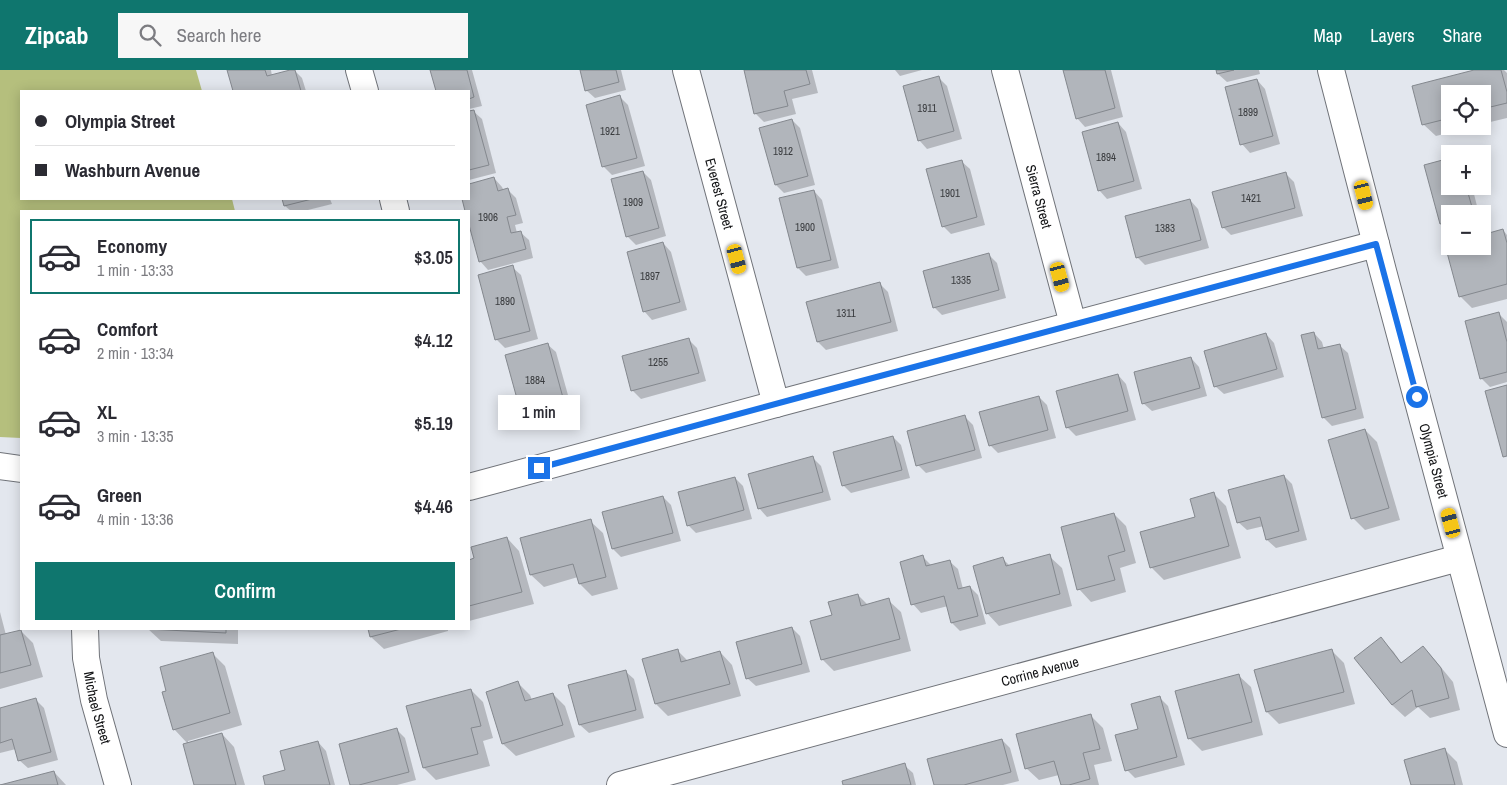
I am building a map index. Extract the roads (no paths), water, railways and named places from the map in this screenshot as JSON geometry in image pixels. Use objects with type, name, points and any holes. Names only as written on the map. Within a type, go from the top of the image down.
[{"type":"street","points":[[359,70],[365,90]]},
{"type":"street","name":"Everest Street","points":[[686,70],[776,404]]},
{"type":"street","name":"Sierra Street","points":[[1005,70],[1073,324]]},
{"type":"street","name":"Olympia Street","points":[[1331,70],[1507,734]]},
{"type":"street","points":[[470,487],[1376,244]]},
{"type":"street","points":[[0,466],[20,469]]},
{"type":"street","name":"Corrine Avenue","points":[[620,785],[1459,558]]},
{"type":"street","name":"Michael Street","points":[[85,630],[86,658],[94,700],[118,785]]}]
